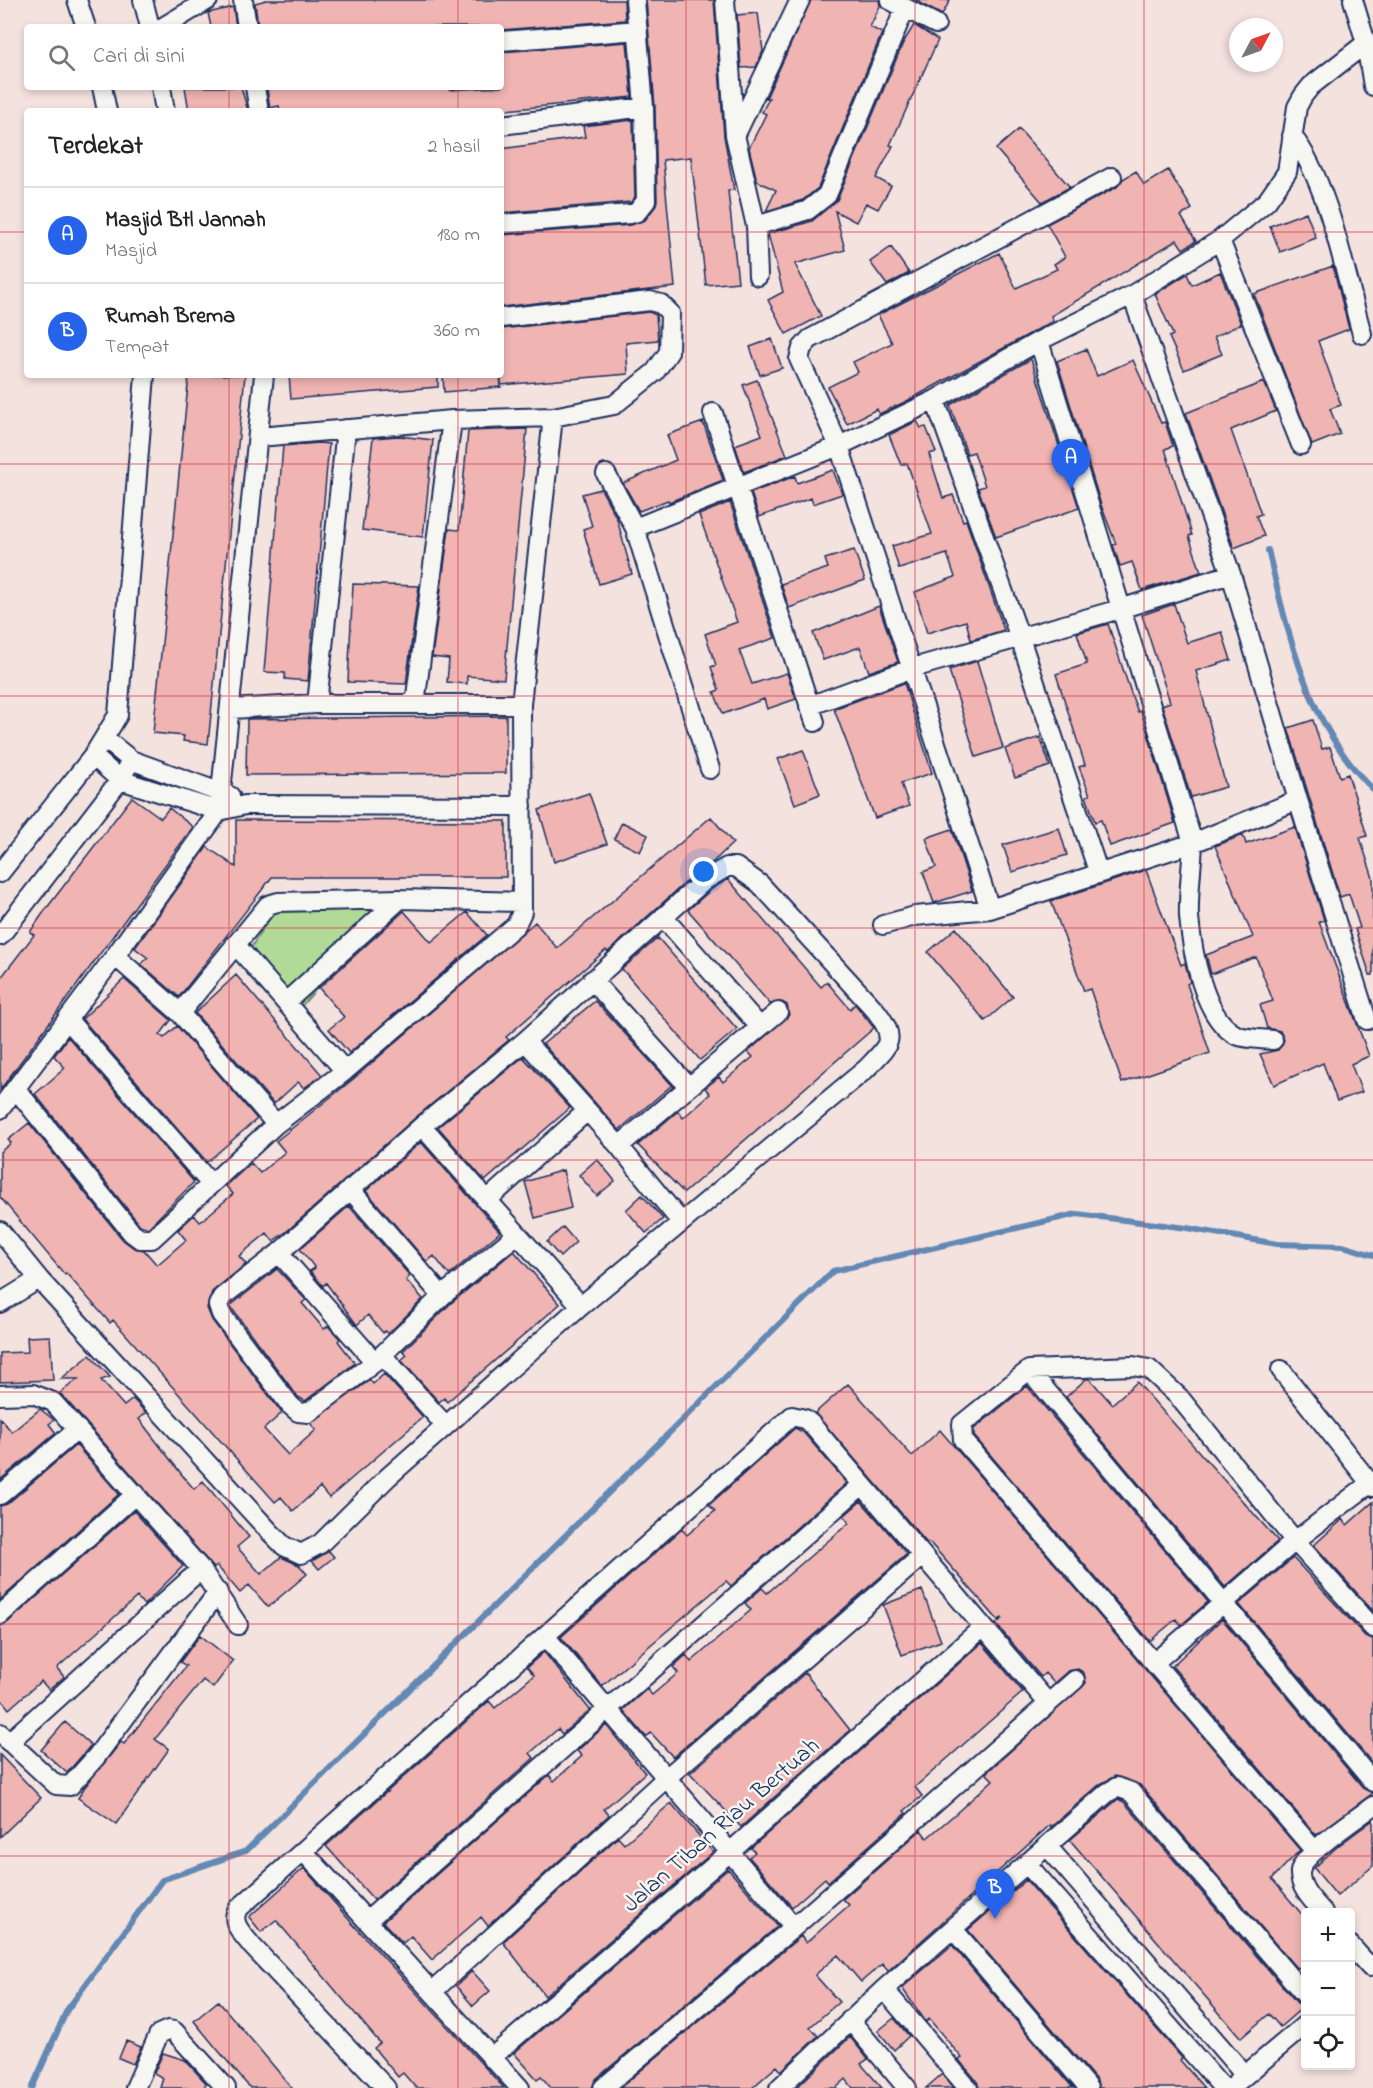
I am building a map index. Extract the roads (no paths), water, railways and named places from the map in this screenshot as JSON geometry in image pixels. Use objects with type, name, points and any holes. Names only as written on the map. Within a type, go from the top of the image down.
[{"type":"street","points":[[77,0],[85,24]]},
{"type":"street","points":[[143,0],[149,24]]},
{"type":"street","points":[[168,24],[208,0]]},
{"type":"street","points":[[243,0],[247,24]]},
{"type":"street","points":[[504,224],[637,212],[646,201],[648,190],[644,107],[635,0]]},
{"type":"street","points":[[725,0],[735,135],[756,226],[758,276]]},
{"type":"street","points":[[735,135],[800,0]]},
{"type":"street","points":[[1353,0],[1370,50],[1373,86]]},
{"type":"street","points":[[756,226],[808,210],[827,195],[897,4],[936,24]]},
{"type":"street","points":[[504,41],[638,30]]},
{"type":"street","points":[[635,528],[738,489],[839,446],[934,400],[1039,341],[1132,295],[1220,240],[1257,210],[1275,191],[1287,172],[1298,107],[1303,96],[1311,86],[1370,50]]},
{"type":"street","points":[[103,90],[106,108]]},
{"type":"street","points":[[162,90],[164,108]]},
{"type":"street","points":[[256,90],[258,108]]},
{"type":"street","points":[[504,125],[644,107]]},
{"type":"street","points":[[1292,136],[1301,147],[1324,198],[1362,334]]},
{"type":"street","points":[[990,909],[839,446],[799,359],[802,348],[810,339],[1112,177]]},
{"type":"street","points":[[1220,240],[1301,445]]},
{"type":"street","points":[[1132,295],[1232,574],[1298,800],[1367,1020]]},
{"type":"street","points":[[259,437],[452,420],[553,417],[614,405],[655,372],[669,352],[670,313],[661,304],[650,301],[504,318]]},
{"type":"street","points":[[1039,341],[1120,609],[1159,725],[1193,843],[1189,916],[1199,973],[1205,992],[1213,1010],[1237,1035],[1273,1040]]},
{"type":"street","points":[[0,873],[93,756],[105,739],[120,705],[145,378]]},
{"type":"street","points":[[0,1109],[115,956],[219,811],[264,378]]},
{"type":"street","points":[[934,400],[1020,638],[1099,874]]},
{"type":"street","points":[[713,413],[812,714],[913,668],[1120,609],[1232,574]]},
{"type":"street","points":[[16,1089],[140,1239],[152,1239],[162,1233],[276,1124],[345,1071],[505,935],[519,919],[522,902],[521,704],[553,417]]},
{"type":"street","points":[[415,704],[452,420]]},
{"type":"street","points":[[318,704],[346,429]]},
{"type":"street","points":[[606,474],[635,528],[710,769]]},
{"type":"street","points":[[231,709],[318,704],[521,704]]},
{"type":"street","points":[[105,739],[131,760],[222,791],[245,805]]},
{"type":"street","points":[[93,756],[120,780],[219,811],[245,805],[522,806]]},
{"type":"street","points":[[0,936],[120,780],[131,760]]},
{"type":"street","points":[[883,924],[915,916],[990,909],[1193,843],[1298,800]]},
{"type":"street","points":[[0,1231],[39,1279],[270,1532],[294,1553],[301,1554],[320,1544],[445,1425],[581,1306],[866,1069],[888,1046],[890,1037],[887,1025],[876,1011],[759,884],[736,867],[719,870],[663,917],[525,1041],[422,1126],[279,1252],[222,1297],[218,1305],[221,1314],[290,1405],[298,1412],[308,1413],[378,1358],[442,1296],[516,1236]]},
{"type":"street","points":[[180,1013],[261,910],[278,902],[400,899],[522,902]]},
{"type":"street","points":[[286,1002],[400,899]]},
{"type":"street","points":[[663,917],[760,1027]]},
{"type":"street","points":[[235,944],[345,1071]]},
{"type":"street","points":[[115,956],[180,1013],[276,1124]]},
{"type":"street","points":[[592,980],[688,1086]]},
{"type":"street","points":[[619,1146],[778,1012]]},
{"type":"street","points":[[67,1019],[211,1184]]},
{"type":"street","points":[[525,1041],[586,1112],[619,1146],[681,1222]]},
{"type":"street","points":[[486,1201],[586,1112]]},
{"type":"street","points":[[422,1126],[516,1236],[581,1306]]},
{"type":"street","points":[[350,1188],[442,1296]]},
{"type":"street","points":[[279,1252],[378,1358],[445,1425]]},
{"type":"street","points":[[0,1303],[39,1279]]},
{"type":"street","points":[[1315,1851],[963,1440],[960,1433],[962,1424],[1029,1370],[1133,1366],[1149,1370],[1179,1397],[1295,1541],[1373,1628]]},
{"type":"street","points":[[1029,1370],[1373,1782]]},
{"type":"street","points":[[1155,1662],[1295,1541],[1372,1484],[1281,1370]]},
{"type":"street","points":[[0,1395],[42,1396],[53,1402],[201,1569],[238,1625]]},
{"type":"street","points":[[386,2088],[236,1925],[235,1914],[238,1909],[792,1416],[804,1419],[811,1425],[982,1628],[1047,1701]]},
{"type":"street","points":[[0,1495],[78,1429]]},
{"type":"street","points":[[368,1920],[862,1485]]},
{"type":"street","points":[[0,1616],[136,1494]]},
{"type":"street","points":[[433,1991],[665,1779],[922,1556]]},
{"type":"street","points":[[201,1569],[5,1737],[56,1785],[70,1786],[96,1757],[218,1592]]},
{"type":"street","name":"Jalan Tiban Riau Bertuah","points":[[491,2058],[730,1852],[982,1628]]},
{"type":"street","points":[[545,1636],[794,1927]]},
{"type":"street","points":[[603,2088],[794,1927],[1047,1701],[1075,1680]]},
{"type":"street","points":[[779,2088],[884,1989],[1107,1792],[1117,1787],[1124,1788],[1144,1807],[1301,1991]]},
{"type":"street","points":[[1320,1908],[1300,1878],[1301,1865],[1315,1851],[1373,1806]]},
{"type":"street","points":[[1047,1846],[1244,2074]]},
{"type":"street","points":[[303,1851],[520,2088]]},
{"type":"street","points":[[1027,1864],[1223,2088]]},
{"type":"street","points":[[953,1929],[1088,2088]]},
{"type":"street","points":[[1355,1950],[1370,1967],[1373,1964]]},
{"type":"street","points":[[884,1989],[968,2088]]},
{"type":"street","points":[[850,2020],[907,2088]]},
{"type":"street","points":[[1230,2088],[1301,2027]]},
{"type":"street","points":[[135,2088],[159,2034],[168,2030],[182,2040],[226,2088]]},
{"type":"waterway","points":[[1268,550],[1293,646],[1316,708],[1332,737],[1373,789]]},
{"type":"waterway","points":[[32,2088],[67,2010],[162,1880],[246,1851],[833,1271],[1077,1214],[1187,1228],[1277,1244],[1343,1246],[1373,1255]]},
{"type":"place","name":"Masjid Btl Jannah","points":[[1071,489]]},
{"type":"place","name":"Rumah Brema","points":[[995,1919]]}]
